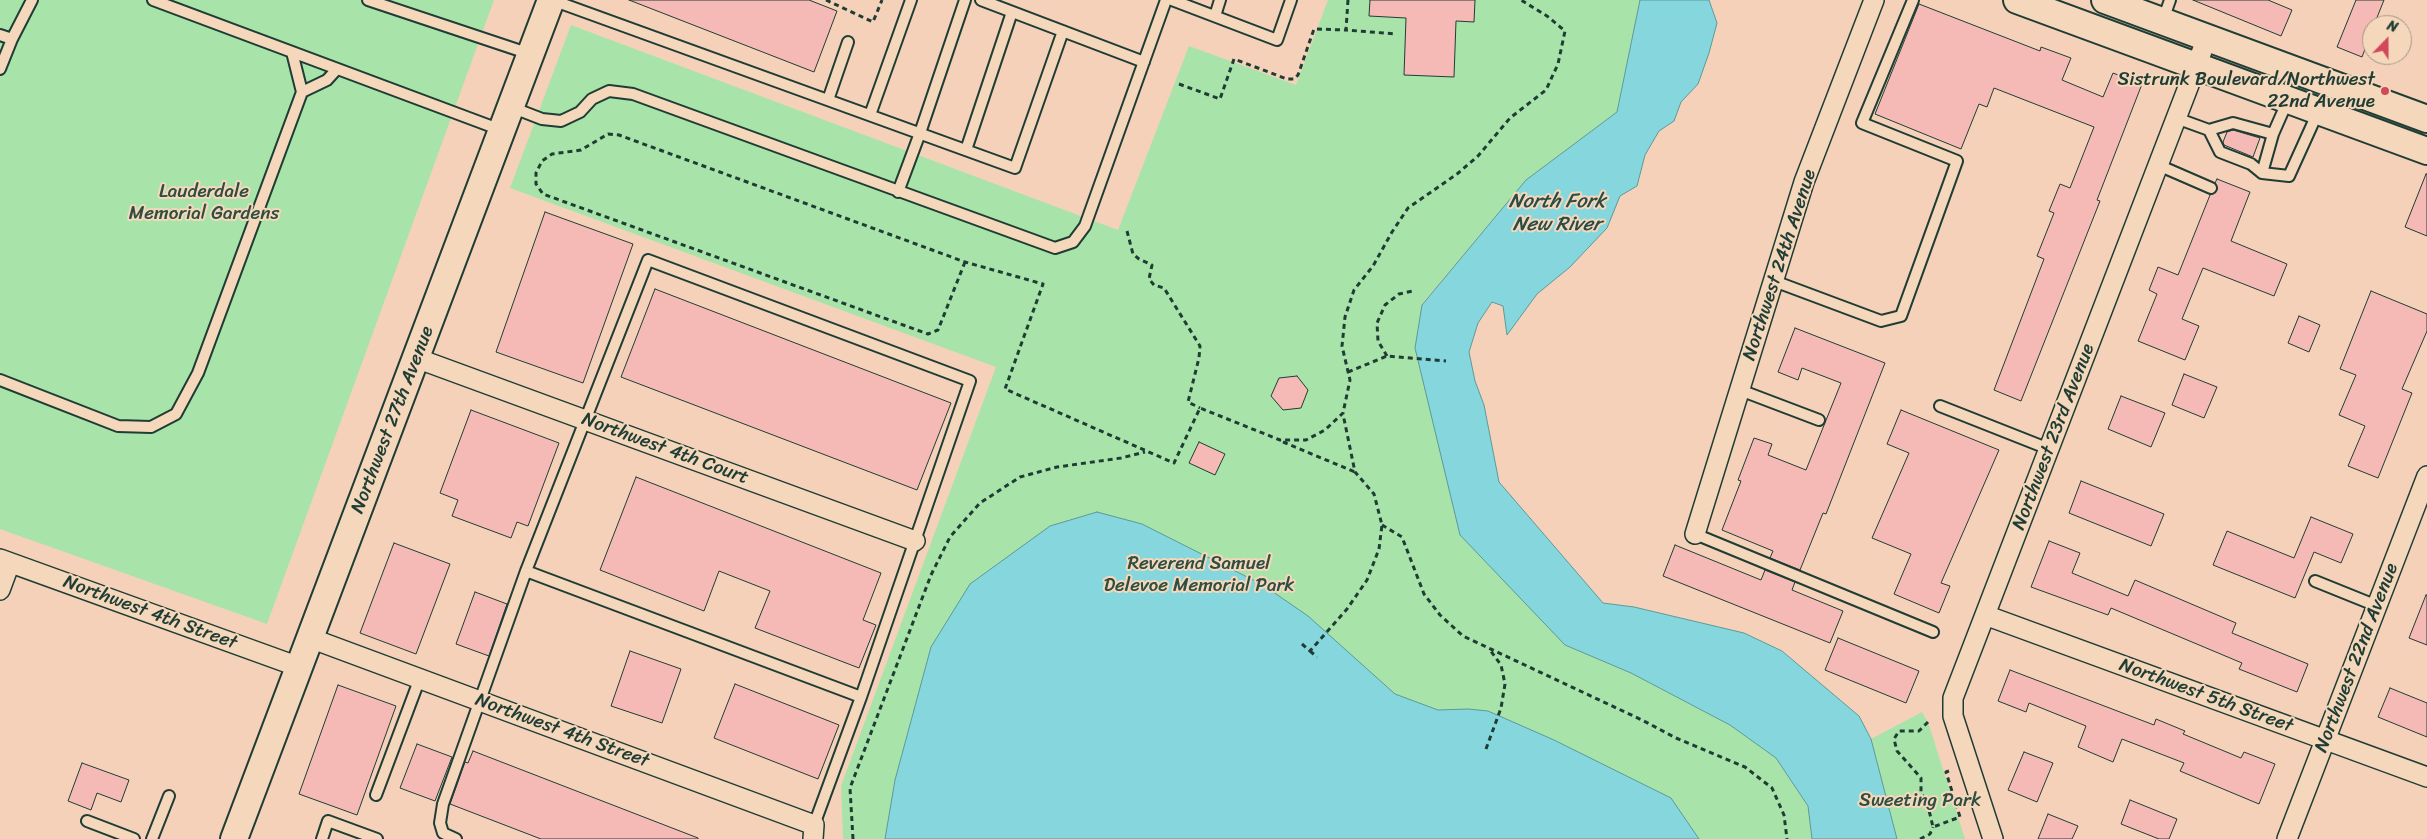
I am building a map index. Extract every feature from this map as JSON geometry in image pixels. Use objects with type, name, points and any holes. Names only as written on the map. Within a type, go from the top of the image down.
[{"type":"street","name":"Northwest 27th Avenue","points":[[234,839],[552,0]]},
{"type":"street","name":"Northwest 24th Avenue","points":[[1695,534],[1804,182],[1874,0]]},
{"type":"street","points":[[2017,0],[2427,151]]},
{"type":"street","points":[[2105,0],[2166,11],[2207,38],[2427,119]]},
{"type":"street","name":"Northwest 23rd Avenue","points":[[1993,839],[1954,716],[1953,698],[2207,38]]},
{"type":"street","name":"Northwest 4th Court","points":[[416,358],[915,541]]},
{"type":"street","name":"Northwest 22nd Avenue","points":[[2287,839],[2427,476]]},
{"type":"street","points":[[0,590],[5,561]]},
{"type":"street","name":"Northwest 4th Street","points":[[5,561],[299,667]]},
{"type":"street","name":"Northwest 5th Street","points":[[1985,615],[2427,776]]},
{"type":"street","name":"Northwest 4th Street","points":[[310,638],[479,700],[813,832]]},
{"type":"lane","points":[[0,69],[12,39],[32,0]]},
{"type":"lane","points":[[153,0],[337,68],[507,119],[561,120],[580,112],[592,99],[609,91],[633,94],[1055,248],[1073,242],[1085,226],[1166,0]]},
{"type":"lane","points":[[368,0],[531,54]]},
{"type":"lane","points":[[552,0],[1015,168],[1063,31]]},
{"type":"lane","points":[[870,115],[911,0]]},
{"type":"lane","points":[[898,192],[965,0]]},
{"type":"lane","points":[[981,0],[1144,62]]},
{"type":"lane","points":[[1172,0],[1277,40],[1291,0]]},
{"type":"lane","points":[[1215,16],[1220,0]]},
{"type":"lane","points":[[1774,281],[1882,321],[1901,316],[1957,162],[1862,123],[1913,0]]},
{"type":"lane","points":[[966,150],[1012,12]]},
{"type":"lane","points":[[0,35],[12,39]]},
{"type":"lane","points":[[828,100],[848,42]]},
{"type":"lane","points":[[0,380],[118,426],[151,427],[176,414],[198,373],[302,92],[292,52]]},
{"type":"lane","points":[[302,92],[327,80],[337,68]]},
{"type":"lane","points":[[2262,173],[2273,134],[2288,100]]},
{"type":"lane","points":[[2209,130],[2220,152],[2251,164],[2262,173],[2289,176],[2319,111]]},
{"type":"lane","points":[[2176,118],[2209,130],[2233,123],[2273,134]]},
{"type":"lane","points":[[2158,165],[2211,188]]},
{"type":"lane","points":[[456,839],[443,833],[440,823],[443,804],[526,571],[648,260],[970,381],[813,832]]},
{"type":"lane","points":[[1740,390],[1819,420]]},
{"type":"lane","points":[[1940,406],[2049,449]]},
{"type":"lane","points":[[1695,534],[1933,632]]},
{"type":"lane","points":[[526,571],[860,697]]},
{"type":"lane","points":[[2315,581],[2378,606]]},
{"type":"lane","points":[[376,795],[420,678]]},
{"type":"lane","points":[[152,839],[169,796]]},
{"type":"lane","points":[[86,821],[134,839]]},
{"type":"lane","points":[[322,839],[328,821],[377,839]]},
{"type":"path","points":[[826,0],[874,22],[882,0]]},
{"type":"path","points":[[1346,30],[1348,0]]},
{"type":"path","points":[[1355,472],[1343,413],[1350,380],[1342,346],[1345,317],[1354,290],[1373,266],[1408,208],[1471,162],[1510,118],[1546,90],[1558,64],[1565,31],[1547,16],[1521,0]]},
{"type":"path","points":[[1179,84],[1220,100],[1234,59],[1287,79],[1294,79],[1298,75],[1314,29],[1396,34]]},
{"type":"path","points":[[965,262],[938,330],[928,334],[543,194],[536,184],[536,173],[542,161],[552,154],[580,150],[608,134],[619,135],[965,262],[1043,284],[1005,389],[1174,464],[1200,408]]},
{"type":"path","points":[[1127,231],[1133,254],[1138,259],[1152,265],[1149,279],[1154,285],[1164,288],[1200,346],[1199,358],[1188,402],[1355,472],[1374,494],[1382,525],[1380,549],[1367,580],[1347,609],[1310,651]]},
{"type":"path","points":[[1386,356],[1378,341],[1377,324],[1384,305],[1399,294],[1413,291]]},
{"type":"path","points":[[1348,372],[1386,356],[1446,361]]},
{"type":"path","points":[[1280,440],[1306,440],[1325,430],[1343,413]]},
{"type":"path","points":[[853,839],[850,788],[931,575],[950,537],[980,504],[1020,477],[1057,467],[1121,458],[1146,451]]},
{"type":"path","points":[[1382,525],[1402,537],[1424,594],[1440,615],[1463,636],[1642,720],[1676,738],[1745,768],[1772,788],[1784,815],[1787,839]]},
{"type":"path","points":[[1302,644],[1317,657]]},
{"type":"path","points":[[1486,749],[1501,708],[1505,684],[1501,665],[1489,649]]},
{"type":"path","points":[[1920,839],[1930,834],[1933,827],[1921,792],[1921,778],[1897,751],[1894,739],[1899,731],[1919,731],[1928,722]]},
{"type":"path","points":[[1933,827],[1960,817],[1946,772],[1969,764]]},
{"type":"green space","name":"Lauderdale Memorial Gardens","points":[[0,0],[494,0],[267,624],[0,529]]},
{"type":"green space","name":"Reverend Samuel Delevoe Memorial Park","points":[[1328,0],[1640,0],[1617,112],[1526,180],[1422,304],[1565,645],[1631,673],[1730,725],[1776,758],[1808,806],[1812,839],[843,839],[841,786],[996,367],[510,188],[571,25],[1118,230],[1189,46],[1296,85]]},
{"type":"green space","name":"Sweeting Park","points":[[1922,712],[1928,722],[1965,839],[1897,839],[1871,739]]},
{"type":"water","name":"North Fork New River","points":[[1640,0],[1709,0],[1717,23],[1709,53],[1698,84],[1681,102],[1674,121],[1659,131],[1645,155],[1637,186],[1620,196],[1607,228],[1570,267],[1537,294],[1507,335],[1503,306],[1492,302],[1478,323],[1469,352],[1475,381],[1484,405],[1499,482],[1603,603],[1634,607],[1744,633],[1782,651],[1859,716],[1871,739],[1897,839],[1812,839],[1808,806],[1776,758],[1730,725],[1631,673],[1565,645],[1460,535],[1415,348],[1422,305],[1526,180],[1617,112]]},
{"type":"water","points":[[1097,512],[1142,524],[1263,585],[1308,616],[1395,694],[1438,710],[1468,709],[1488,711],[1554,740],[1671,798],[1699,839],[885,839],[895,780],[931,647],[970,584],[1050,526]]},
{"type":"building","points":[[629,0],[809,0],[837,11],[814,72]]},
{"type":"building","points":[[1370,0],[1475,0],[1474,22],[1456,21],[1454,77],[1404,75],[1406,18],[1369,16]]},
{"type":"building","points":[[2193,0],[2268,0],[2292,10],[2281,36]]},
{"type":"building","points":[[2356,0],[2384,0],[2378,15],[2362,15],[2362,57],[2337,47]]},
{"type":"building","points":[[1919,4],[2040,51],[2041,47],[2071,58],[2062,80],[2103,97],[2113,73],[2142,84],[2097,200],[2100,201],[2021,401],[1994,390],[2044,259],[2037,256],[2054,213],[2049,211],[2060,184],[2070,188],[2094,127],[1994,88],[1987,107],[1979,104],[1961,149],[1875,114]]},
{"type":"building","points":[[2233,130],[2260,138],[2253,157],[2224,145],[2223,142],[2227,132]]},
{"type":"building","points":[[2427,174],[2427,236],[2405,227]]},
{"type":"building","points":[[2217,179],[2250,192],[2231,241],[2287,264],[2274,296],[2203,268],[2182,319],[2199,326],[2185,360],[2138,341],[2157,294],[2149,290],[2158,267],[2178,275],[2210,195],[2217,190],[2215,183]]},
{"type":"building","points":[[545,212],[633,244],[583,383],[496,352]]},
{"type":"building","points":[[655,289],[951,403],[917,490],[621,377]]},
{"type":"building","points":[[2371,291],[2427,314],[2427,331],[2402,389],[2412,393],[2378,478],[2348,466],[2365,426],[2339,415],[2356,375],[2340,369]]},
{"type":"building","points":[[2299,316],[2320,325],[2309,352],[2288,343]]},
{"type":"building","points":[[1795,328],[1885,363],[1826,514],[1823,513],[1800,570],[1770,558],[1773,551],[1722,530],[1741,481],[1738,480],[1754,438],[1772,444],[1768,455],[1806,470],[1841,383],[1802,368],[1798,380],[1778,372]]},
{"type":"building","points":[[2184,374],[2217,387],[2204,418],[2172,405]]},
{"type":"building","points":[[1297,376],[1308,390],[1301,408],[1283,410],[1271,396],[1279,378]]},
{"type":"building","points":[[2121,396],[2165,413],[2151,447],[2108,429]]},
{"type":"building","points":[[471,410],[559,443],[528,526],[517,522],[511,538],[452,516],[458,500],[440,493]]},
{"type":"building","points":[[1901,410],[1999,450],[1941,583],[1950,586],[1939,613],[1894,594],[1911,554],[1872,538],[1909,453],[1887,444]]},
{"type":"building","points":[[1199,442],[1225,454],[1215,475],[1189,463]]},
{"type":"building","points":[[636,477],[881,573],[863,620],[876,625],[859,668],[755,628],[770,591],[719,571],[704,611],[600,570]]},
{"type":"building","points":[[2081,481],[2164,514],[2151,546],[2069,513]]},
{"type":"building","points":[[2311,517],[2353,534],[2341,563],[2314,552],[2295,598],[2213,565],[2227,531],[2294,558]]},
{"type":"building","points":[[2049,541],[2080,553],[2072,573],[2128,596],[2135,580],[2236,623],[2232,633],[2308,664],[2297,692],[2239,669],[2242,663],[2111,608],[2108,615],[2031,587]]},
{"type":"building","points":[[394,543],[450,564],[416,654],[360,633]]},
{"type":"building","points":[[1675,545],[1761,580],[1765,570],[1795,582],[1792,590],[1843,611],[1830,643],[1663,576]]},
{"type":"building","points":[[475,592],[507,604],[489,656],[456,644]]},
{"type":"building","points":[[2427,595],[2427,645],[2409,638]]},
{"type":"building","points":[[1838,638],[1919,671],[1906,703],[1825,670]]},
{"type":"building","points":[[630,651],[681,669],[662,723],[611,706]]},
{"type":"building","points":[[2010,670],[2154,725],[2156,719],[2185,731],[2183,734],[2241,758],[2244,752],[2275,764],[2259,804],[2180,771],[2184,763],[2122,739],[2113,762],[2078,747],[2086,726],[2029,703],[2026,712],[1998,701]]},
{"type":"building","points":[[735,684],[839,725],[818,779],[714,738]]},
{"type":"building","points":[[338,685],[396,706],[357,815],[299,794]]},
{"type":"building","points":[[2390,688],[2427,703],[2427,737],[2378,717]]},
{"type":"building","points":[[417,744],[452,757],[435,801],[400,788]]},
{"type":"building","points":[[473,751],[698,839],[541,839],[450,804],[465,762],[468,763]]},
{"type":"building","points":[[2024,752],[2053,763],[2037,802],[2008,790]]},
{"type":"building","points":[[82,763],[129,780],[121,802],[97,793],[91,810],[68,801]]},
{"type":"building","points":[[2130,800],[2177,819],[2169,839],[2159,839],[2121,824]]},
{"type":"building","points":[[2048,814],[2078,826],[2072,839],[2038,839]]},
{"type":"place","name":"Sistrunk Boulevard/Northwest 22nd Avenue","points":[[2385,91]]}]
